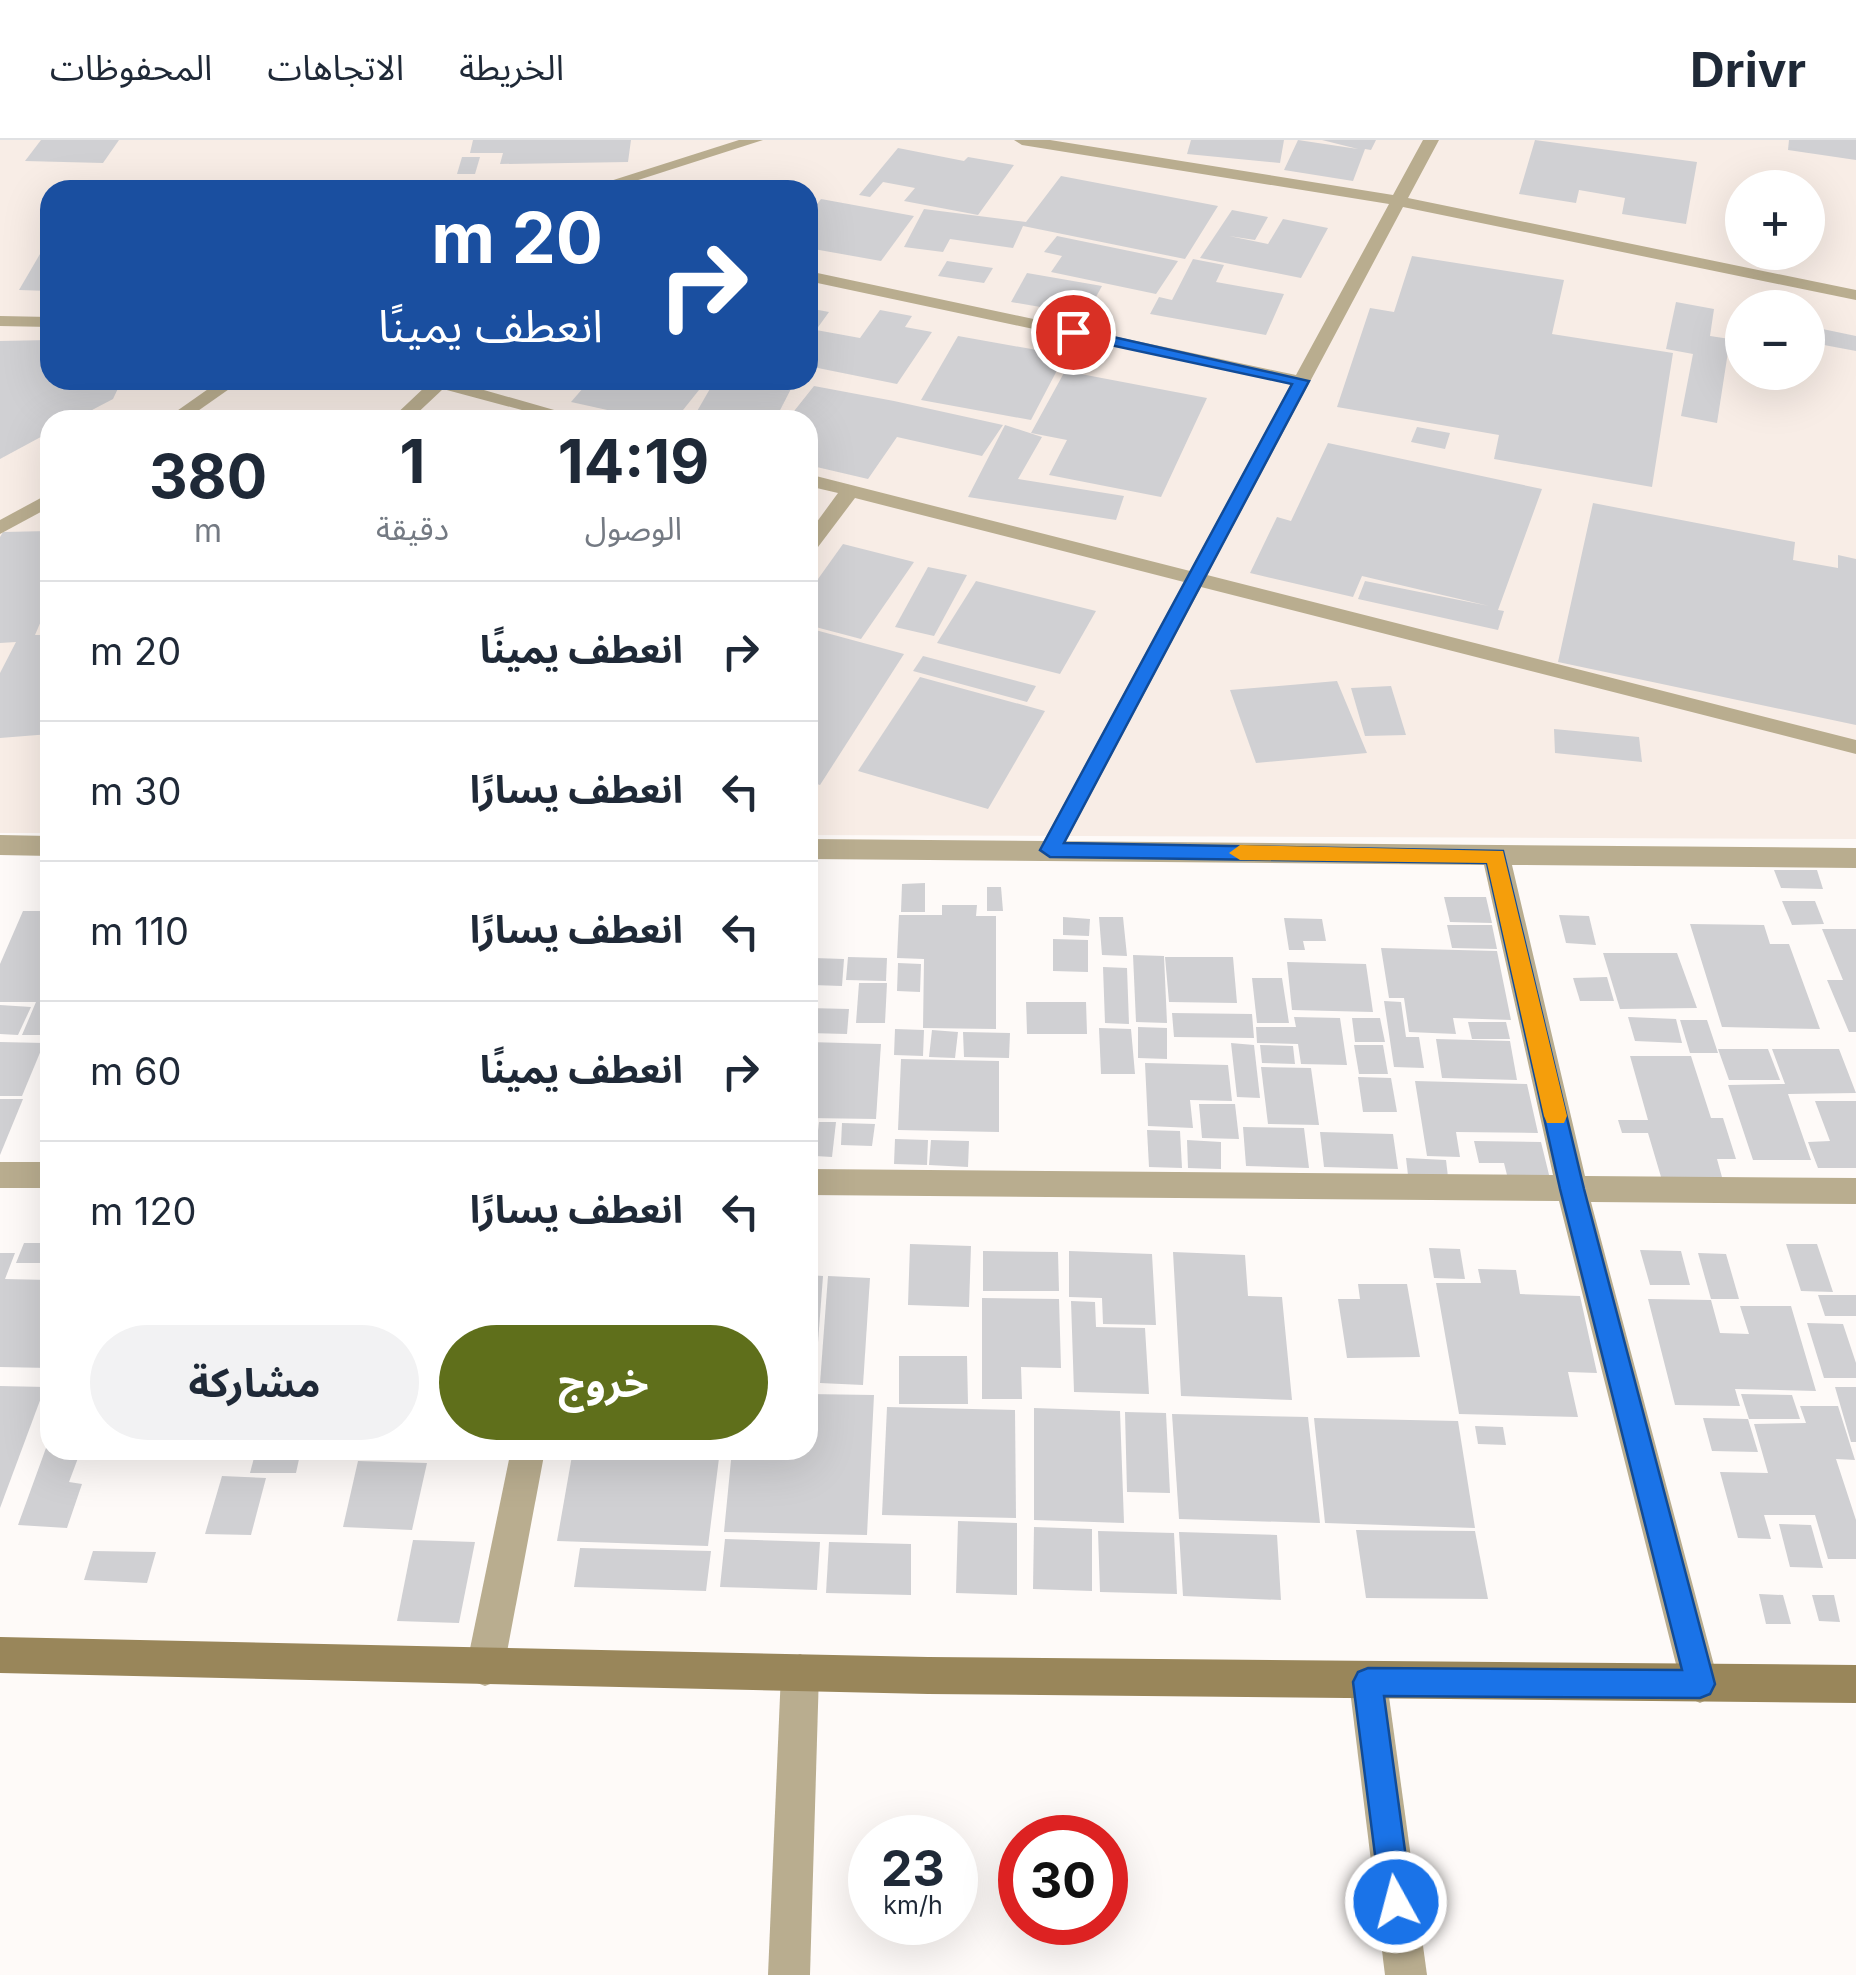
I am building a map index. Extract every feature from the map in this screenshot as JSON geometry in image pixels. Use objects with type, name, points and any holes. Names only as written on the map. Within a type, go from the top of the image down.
[{"type":"street","points":[[0,845],[40,846]]},
{"type":"street","points":[[818,850],[1856,858]]},
{"type":"street","points":[[1496,856],[1572,1189],[1700,1684]]},
{"type":"street","points":[[0,1175],[40,1175]]},
{"type":"street","points":[[818,1182],[1856,1192]]},
{"type":"street","points":[[485,1668],[526,1460]]},
{"type":"street","points":[[0,1655],[485,1668],[1368,1682],[1856,1684]]},
{"type":"street","points":[[789,1975],[800,1673]]},
{"type":"street","points":[[1368,1682],[1406,1975]]},
{"type":"lane","points":[[623,180],[755,140]]},
{"type":"lane","points":[[1022,140],[1398,202],[1856,295]]},
{"type":"lane","points":[[1050,850],[1430,140]]},
{"type":"lane","points":[[818,278],[1301,381]]},
{"type":"lane","points":[[0,321],[40,322]]},
{"type":"lane","points":[[188,410],[218,390]]},
{"type":"lane","points":[[408,410],[427,390]]},
{"type":"lane","points":[[465,390],[542,410]]},
{"type":"lane","points":[[818,483],[1856,747]]},
{"type":"lane","points":[[818,534],[850,491]]},
{"type":"lane","points":[[0,528],[40,505]]},
{"type":"shaded area","points":[[0,140],[1856,140],[1856,839],[818,835],[818,410],[40,410],[40,833],[0,833]]},
{"type":"building","points":[[41,140],[119,140],[103,163],[25,161]]},
{"type":"building","points":[[473,140],[631,140],[628,162],[500,164],[503,153],[470,153]]},
{"type":"building","points":[[1191,140],[1284,140],[1280,163],[1187,154]]},
{"type":"building","points":[[1298,140],[1358,149],[1322,140],[1376,140],[1371,150],[1365,149],[1353,181],[1284,170]]},
{"type":"building","points":[[1535,140],[1697,162],[1686,224],[1622,214],[1625,198],[1579,190],[1576,203],[1519,194]]},
{"type":"building","points":[[1789,140],[1856,140],[1856,160],[1788,150]]},
{"type":"building","points":[[898,148],[964,161],[968,157],[1014,165],[978,215],[904,201],[915,188],[883,182],[870,197],[859,195]]},
{"type":"building","points":[[462,157],[480,157],[475,174],[457,174]]},
{"type":"building","points":[[1061,176],[1218,206],[1185,259],[1023,226],[1013,248],[950,239],[943,252],[904,247],[924,209],[1026,222]]},
{"type":"building","points":[[821,199],[914,216],[881,261],[818,250]]},
{"type":"building","points":[[1232,210],[1268,217],[1255,240],[1229,236],[1268,244],[1283,219],[1328,228],[1301,278],[1200,258]]},
{"type":"building","points":[[1057,236],[1178,261],[1156,294],[1051,272],[1062,256],[1044,252]]},
{"type":"building","points":[[40,254],[40,291],[19,290]]},
{"type":"building","points":[[1412,256],[1564,280],[1552,334],[1673,353],[1652,487],[1494,459],[1499,435],[1337,407],[1370,308],[1394,312]]},
{"type":"building","points":[[1193,259],[1224,265],[1216,282],[1284,294],[1266,335],[1150,314],[1159,297],[1172,300]]},
{"type":"building","points":[[947,261],[993,268],[984,283],[938,276]]},
{"type":"building","points":[[1027,273],[1102,286],[1086,315],[1011,302]]},
{"type":"building","points":[[1676,302],[1714,309],[1710,336],[1725,338],[1725,371],[1717,423],[1681,416],[1693,354],[1666,349]]},
{"type":"building","points":[[818,310],[829,312],[818,327]]},
{"type":"building","points":[[880,310],[912,316],[905,327],[932,332],[897,384],[818,368],[818,330],[860,338]]},
{"type":"building","points":[[1825,330],[1856,336],[1856,351],[1825,345]]},
{"type":"building","points":[[958,336],[1065,355],[1031,420],[921,400]]},
{"type":"building","points":[[40,340],[40,390],[117,390],[113,399],[92,410],[40,410],[40,437],[0,459],[0,341]]},
{"type":"building","points":[[1065,371],[1207,398],[1161,497],[1049,475],[1067,440],[1031,433]]},
{"type":"building","points":[[818,387],[1003,425],[982,456],[897,437],[868,479],[818,467],[818,410],[795,410]]},
{"type":"building","points":[[581,390],[699,390],[683,410],[607,410],[571,402]]},
{"type":"building","points":[[709,390],[790,390],[780,410],[698,410]]},
{"type":"building","points":[[1005,425],[1042,437],[1018,479],[1124,496],[1116,520],[968,497]]},
{"type":"building","points":[[1417,427],[1450,433],[1445,449],[1411,442]]},
{"type":"building","points":[[1328,443],[1542,489],[1498,610],[1504,611],[1498,630],[1358,599],[1365,581],[1489,606],[1362,576],[1353,597],[1250,573],[1277,517],[1291,521]]},
{"type":"building","points":[[1593,503],[1795,542],[1793,560],[1838,568],[1838,555],[1856,559],[1856,725],[1558,662]]},
{"type":"building","points":[[40,531],[40,623],[35,635],[40,635],[40,735],[0,738],[0,673],[16,642],[0,643],[3,532]]},
{"type":"building","points":[[843,544],[914,562],[861,639],[818,628],[818,579]]},
{"type":"building","points":[[928,567],[967,575],[934,636],[895,627]]},
{"type":"building","points":[[976,581],[1096,611],[1060,674],[937,643]]},
{"type":"building","points":[[818,631],[904,654],[820,785]]},
{"type":"building","points":[[923,656],[1036,686],[1027,702],[913,671]]},
{"type":"building","points":[[920,677],[1045,711],[988,809],[858,771]]},
{"type":"building","points":[[1337,681],[1367,753],[1256,763],[1230,690]]},
{"type":"building","points":[[1391,686],[1406,735],[1365,736],[1351,688]]},
{"type":"building","points":[[1554,729],[1639,737],[1642,762],[1555,753]]},
{"type":"building","points":[[1774,870],[1817,870],[1823,889],[1781,888]]},
{"type":"building","points":[[925,883],[925,912],[901,912],[902,884]]},
{"type":"building","points":[[987,887],[1001,887],[1003,911],[987,911]]},
{"type":"building","points":[[1444,897],[1486,897],[1492,923],[1450,922]]},
{"type":"building","points":[[1782,901],[1815,901],[1824,924],[1792,925]]},
{"type":"building","points":[[942,905],[977,905],[976,916],[996,916],[996,1029],[923,1028],[924,959],[897,958],[899,915],[942,915]]},
{"type":"building","points":[[23,911],[40,911],[40,1035],[22,1035],[36,1002],[0,1002],[0,964]]},
{"type":"building","points":[[1559,915],[1589,916],[1596,945],[1566,943]]},
{"type":"building","points":[[1063,917],[1090,919],[1089,936],[1063,935]]},
{"type":"building","points":[[1099,917],[1123,917],[1127,956],[1102,955]]},
{"type":"building","points":[[1284,918],[1322,919],[1326,941],[1303,941],[1305,950],[1289,950]]},
{"type":"building","points":[[1690,924],[1764,925],[1770,944],[1789,944],[1820,1029],[1722,1027]]},
{"type":"building","points":[[1447,925],[1492,925],[1497,949],[1452,948]]},
{"type":"building","points":[[1822,929],[1856,929],[1856,1032],[1849,1032],[1827,980],[1843,980]]},
{"type":"building","points":[[1053,939],[1088,940],[1088,972],[1053,971]]},
{"type":"building","points":[[1381,948],[1497,951],[1511,1020],[1453,1018],[1456,1034],[1409,1032],[1404,998],[1389,998]]},
{"type":"building","points":[[1603,953],[1677,953],[1697,1008],[1620,1009]]},
{"type":"building","points":[[1133,955],[1164,956],[1167,1023],[1136,1022]]},
{"type":"building","points":[[848,957],[887,958],[886,981],[846,980]]},
{"type":"building","points":[[1165,957],[1233,957],[1237,1003],[1169,1002]]},
{"type":"building","points":[[818,958],[844,959],[842,986],[818,985]]},
{"type":"building","points":[[1287,962],[1366,964],[1373,1012],[1292,1010]]},
{"type":"building","points":[[898,963],[921,964],[920,992],[897,991]]},
{"type":"building","points":[[1103,967],[1127,968],[1129,1024],[1105,1023]]},
{"type":"building","points":[[1607,977],[1614,1001],[1580,1001],[1573,978]]},
{"type":"building","points":[[1252,978],[1282,978],[1289,1023],[1257,1023]]},
{"type":"building","points":[[859,983],[887,983],[885,1023],[856,1023]]},
{"type":"building","points":[[1384,1001],[1401,1002],[1406,1037],[1419,1037],[1424,1068],[1394,1067]]},
{"type":"building","points":[[1026,1002],[1086,1002],[1087,1034],[1027,1034]]},
{"type":"building","points":[[0,1005],[31,1007],[18,1035],[0,1034]]},
{"type":"building","points":[[818,1008],[849,1009],[847,1034],[818,1033]]},
{"type":"building","points":[[1172,1013],[1252,1014],[1254,1038],[1174,1037]]},
{"type":"building","points":[[1294,1017],[1340,1018],[1347,1065],[1301,1064],[1298,1044],[1257,1043],[1256,1027],[1296,1027]]},
{"type":"building","points":[[1628,1017],[1676,1019],[1682,1043],[1635,1041]]},
{"type":"building","points":[[1352,1018],[1380,1018],[1385,1042],[1355,1042]]},
{"type":"building","points":[[1680,1020],[1707,1020],[1718,1053],[1690,1053]]},
{"type":"building","points":[[1468,1022],[1506,1022],[1510,1039],[1472,1039]]},
{"type":"building","points":[[1138,1027],[1167,1028],[1167,1059],[1138,1058]]},
{"type":"building","points":[[1099,1028],[1131,1029],[1135,1074],[1101,1074]]},
{"type":"building","points":[[895,1029],[924,1030],[923,1056],[894,1055]]},
{"type":"building","points":[[932,1030],[958,1032],[955,1058],[929,1057]]},
{"type":"building","points":[[963,1032],[1010,1033],[1009,1058],[964,1057]]},
{"type":"building","points":[[1436,1039],[1510,1041],[1517,1080],[1442,1078]]},
{"type":"building","points":[[0,1042],[40,1043],[40,1053],[22,1096],[0,1096]]},
{"type":"building","points":[[818,1042],[881,1044],[876,1119],[818,1118]]},
{"type":"building","points":[[1231,1043],[1254,1045],[1260,1098],[1237,1097]]},
{"type":"building","points":[[1260,1045],[1293,1046],[1295,1064],[1262,1063]]},
{"type":"building","points":[[1354,1045],[1383,1045],[1388,1074],[1359,1074]]},
{"type":"building","points":[[1718,1049],[1768,1049],[1780,1080],[1729,1080]]},
{"type":"building","points":[[1772,1049],[1839,1049],[1856,1093],[1788,1094],[1811,1160],[1753,1160],[1728,1085],[1785,1084]]},
{"type":"building","points":[[1630,1056],[1691,1056],[1711,1118],[1723,1118],[1736,1159],[1717,1159],[1725,1188],[1664,1187],[1648,1133],[1622,1133],[1618,1120],[1648,1120]]},
{"type":"building","points":[[901,1059],[999,1061],[999,1132],[898,1130]]},
{"type":"building","points":[[1145,1063],[1228,1065],[1232,1101],[1190,1100],[1193,1128],[1148,1126]]},
{"type":"building","points":[[1261,1067],[1311,1068],[1319,1125],[1268,1124]]},
{"type":"building","points":[[1358,1077],[1391,1078],[1397,1112],[1363,1112]]},
{"type":"building","points":[[1415,1081],[1527,1084],[1538,1133],[1456,1132],[1460,1157],[1427,1156]]},
{"type":"building","points":[[0,1099],[23,1099],[0,1155]]},
{"type":"building","points":[[1815,1101],[1856,1101],[1856,1168],[1818,1168],[1808,1142],[1830,1141]]},
{"type":"building","points":[[1199,1104],[1235,1104],[1239,1139],[1202,1138]]},
{"type":"building","points":[[819,1122],[836,1122],[832,1157],[818,1156]]},
{"type":"building","points":[[842,1123],[875,1124],[872,1146],[841,1145]]},
{"type":"building","points":[[1243,1127],[1304,1128],[1309,1168],[1246,1166]]},
{"type":"building","points":[[1147,1130],[1180,1131],[1182,1168],[1149,1167]]},
{"type":"building","points":[[1320,1132],[1393,1134],[1398,1169],[1324,1167]]},
{"type":"building","points":[[895,1139],[928,1140],[927,1165],[894,1164]]},
{"type":"building","points":[[931,1140],[969,1141],[968,1167],[929,1165]]},
{"type":"building","points":[[1187,1140],[1221,1142],[1221,1169],[1188,1168]]},
{"type":"building","points":[[1474,1141],[1541,1142],[1552,1187],[1510,1187],[1504,1163],[1479,1163]]},
{"type":"building","points":[[1406,1158],[1446,1160],[1448,1177],[1408,1175]]},
{"type":"building","points":[[24,1243],[40,1243],[40,1263],[16,1263]]},
{"type":"building","points":[[910,1244],[971,1246],[969,1307],[908,1305]]},
{"type":"building","points":[[1786,1244],[1817,1244],[1833,1292],[1801,1291]]},
{"type":"building","points":[[1429,1248],[1460,1249],[1465,1279],[1434,1278]]},
{"type":"building","points":[[1640,1250],[1681,1251],[1690,1285],[1650,1285]]},
{"type":"building","points":[[983,1251],[1058,1252],[1059,1291],[983,1291]]},
{"type":"building","points":[[1069,1251],[1152,1254],[1156,1325],[1103,1324],[1102,1298],[1069,1297]]},
{"type":"building","points":[[1173,1252],[1245,1255],[1248,1296],[1282,1297],[1292,1400],[1181,1396]]},
{"type":"building","points":[[0,1253],[15,1253],[5,1279],[40,1280],[40,1368],[0,1367]]},
{"type":"building","points":[[1698,1253],[1726,1254],[1739,1299],[1711,1299]]},
{"type":"building","points":[[1478,1269],[1516,1270],[1520,1294],[1580,1296],[1597,1373],[1568,1372],[1578,1417],[1459,1414],[1436,1283],[1481,1283]]},
{"type":"building","points":[[818,1276],[823,1276],[818,1342]]},
{"type":"building","points":[[828,1276],[870,1278],[863,1385],[820,1383]]},
{"type":"building","points":[[1358,1284],[1407,1284],[1420,1357],[1347,1358],[1338,1299],[1360,1299]]},
{"type":"building","points":[[1818,1295],[1856,1295],[1856,1316],[1825,1316]]},
{"type":"building","points":[[982,1298],[1059,1299],[1061,1368],[1021,1367],[1022,1399],[982,1399]]},
{"type":"building","points":[[1648,1299],[1711,1300],[1720,1333],[1749,1334],[1740,1306],[1791,1306],[1816,1391],[1735,1389],[1740,1406],[1675,1405]]},
{"type":"building","points":[[1071,1301],[1095,1302],[1096,1327],[1145,1328],[1149,1394],[1074,1392]]},
{"type":"building","points":[[1807,1323],[1843,1324],[1856,1363],[1856,1378],[1824,1378]]},
{"type":"building","points":[[899,1356],[967,1356],[968,1404],[899,1404]]},
{"type":"building","points":[[0,1386],[40,1387],[40,1400],[0,1508]]},
{"type":"building","points":[[1835,1387],[1856,1387],[1856,1442],[1851,1442]]},
{"type":"building","points":[[818,1394],[874,1395],[867,1535],[724,1532],[731,1460],[818,1460]]},
{"type":"building","points":[[1741,1394],[1792,1395],[1800,1419],[1749,1419]]},
{"type":"building","points":[[1800,1406],[1838,1406],[1855,1460],[1836,1459],[1856,1520],[1856,1559],[1828,1559],[1815,1515],[1764,1515],[1771,1539],[1738,1538],[1720,1472],[1768,1473],[1754,1424],[1806,1423]]},
{"type":"building","points":[[887,1407],[1015,1410],[1016,1518],[882,1515]]},
{"type":"building","points":[[1034,1408],[1120,1411],[1124,1523],[1034,1520]]},
{"type":"building","points":[[1125,1412],[1166,1413],[1170,1493],[1127,1492]]},
{"type":"building","points":[[1172,1414],[1308,1417],[1320,1523],[1179,1519]]},
{"type":"building","points":[[1314,1418],[1458,1421],[1475,1528],[1325,1523]]},
{"type":"building","points":[[1703,1418],[1748,1419],[1758,1452],[1712,1451]]},
{"type":"building","points":[[1475,1426],[1503,1427],[1506,1445],[1478,1444]]},
{"type":"building","points":[[42,1460],[77,1460],[69,1482],[82,1484],[67,1528],[18,1525]]},
{"type":"building","points":[[253,1460],[299,1460],[296,1473],[250,1473]]},
{"type":"building","points":[[571,1460],[719,1460],[708,1546],[557,1541]]},
{"type":"building","points":[[358,1461],[427,1463],[412,1530],[343,1527]]},
{"type":"building","points":[[222,1476],[266,1478],[251,1535],[205,1534]]},
{"type":"building","points":[[958,1521],[1017,1523],[1017,1595],[956,1593]]},
{"type":"building","points":[[1779,1524],[1811,1525],[1823,1568],[1790,1567]]},
{"type":"building","points":[[1034,1527],[1092,1529],[1092,1591],[1033,1589]]},
{"type":"building","points":[[1356,1530],[1475,1531],[1488,1599],[1366,1598]]},
{"type":"building","points":[[1098,1531],[1174,1533],[1177,1594],[1100,1592]]},
{"type":"building","points":[[1179,1532],[1277,1535],[1281,1600],[1183,1596]]},
{"type":"building","points":[[725,1539],[820,1542],[817,1590],[720,1587]]},
{"type":"building","points":[[413,1540],[475,1542],[459,1623],[397,1621]]},
{"type":"building","points":[[829,1542],[911,1544],[911,1595],[826,1593]]},
{"type":"building","points":[[580,1548],[711,1551],[706,1591],[574,1587]]},
{"type":"building","points":[[93,1551],[156,1552],[147,1583],[84,1580]]},
{"type":"building","points":[[1759,1594],[1783,1595],[1791,1624],[1766,1624]]},
{"type":"building","points":[[1812,1595],[1834,1595],[1840,1622],[1819,1621]]},
{"type":"slow traffic","points":[[1240,853],[1496,856],[1555,1116]]},
{"type":"route","points":[[1073,332],[1301,381],[1050,850],[1496,856],[1572,1189],[1700,1684],[1368,1682],[1396,1902]]}]
